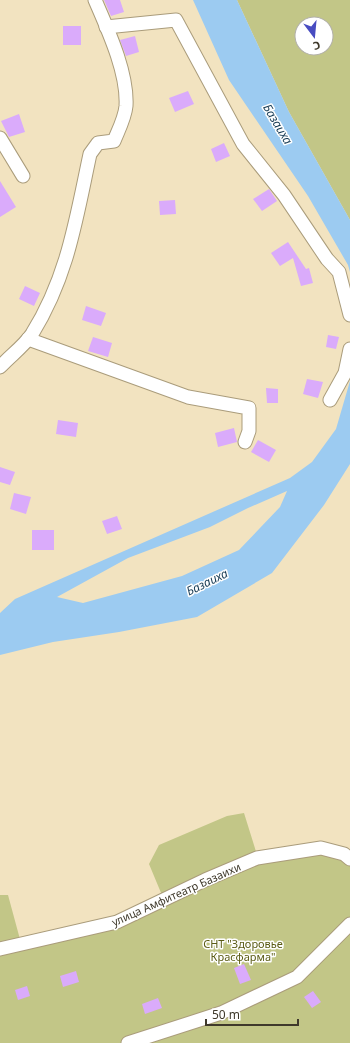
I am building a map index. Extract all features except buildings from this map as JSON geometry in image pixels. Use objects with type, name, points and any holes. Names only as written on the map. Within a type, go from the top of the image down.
[{"type":"street","points":[[0,367],[28,339],[60,281],[72,240],[90,154],[98,143],[114,141],[126,107],[125,82],[95,0]]},
{"type":"street","points":[[106,28],[176,20],[243,144],[284,195],[327,259],[339,272],[350,315]]},
{"type":"street","points":[[0,138],[23,176]]},
{"type":"street","points":[[28,339],[188,397],[249,408],[249,431],[244,442]]},
{"type":"street","points":[[330,400],[345,373],[350,349]]},
{"type":"street","name":"улица Амфитеатр Базаихи","points":[[0,949],[117,922],[205,880],[258,858],[322,848],[344,854],[350,859]]},
{"type":"street","points":[[128,1043],[221,1013],[297,977],[350,924]]},
{"type":"green space","points":[[237,0],[350,0],[350,220],[289,112]]},
{"type":"green space","name":"СНТ \"Здоровье Красфарма\"","points":[[244,813],[258,858],[321,848],[350,859],[350,1043],[0,1043],[0,895],[8,895],[21,943],[117,922],[164,900],[149,864],[159,845],[227,816]]},
{"type":"water","name":"Базаиха","points":[[193,0],[237,0],[289,112],[350,220],[350,272],[348,265],[308,196],[229,80]]},
{"type":"water","name":"Базаиха","points":[[350,381],[350,464],[324,505],[272,573],[197,617],[119,632],[53,642],[0,655],[0,613],[15,599],[290,478],[312,462],[336,429]],"holes":[[[287,491],[280,507],[239,550],[182,576],[83,603],[57,597],[128,558],[210,527]]]}]
